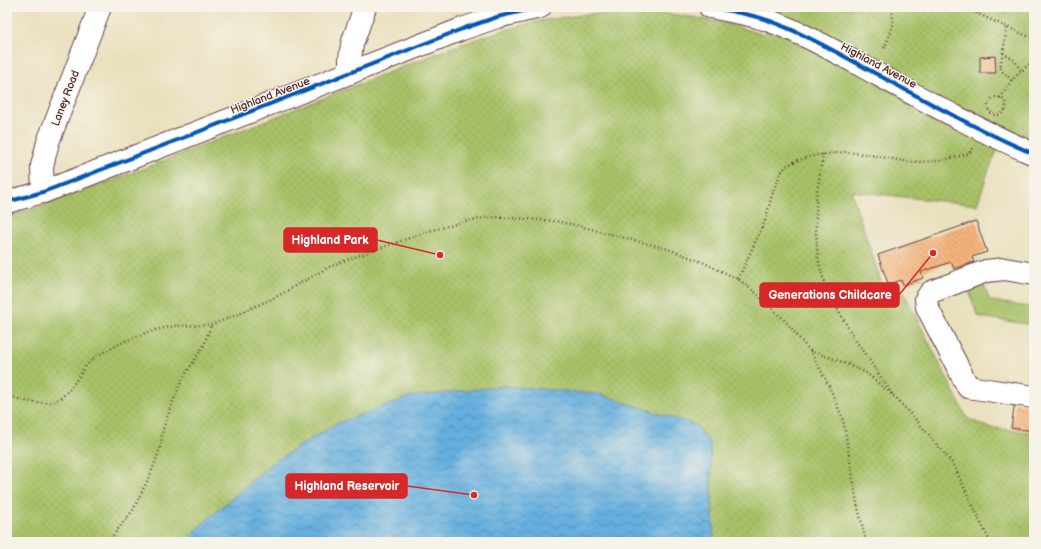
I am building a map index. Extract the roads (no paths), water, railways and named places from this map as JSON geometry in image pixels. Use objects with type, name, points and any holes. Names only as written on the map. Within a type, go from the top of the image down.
[{"type":"street","name":"Laney Road","points":[[43,192],[42,166],[48,142],[100,7]]},
{"type":"street","points":[[350,73],[352,44],[365,7]]},
{"type":"street","name":"Highland Avenue","points":[[7,202],[43,192],[462,29],[497,17],[540,7]]},
{"type":"street","name":"Highland Avenue","points":[[710,7],[769,21],[818,42],[914,95],[1002,140],[1034,154]]},
{"type":"street","points":[[1034,274],[1005,269],[986,271],[931,292],[926,299],[927,307],[968,387],[1034,397]]},
{"type":"water","points":[[505,386],[599,394],[695,425],[710,443],[714,542],[188,542],[198,528],[272,463],[335,424],[409,397]]},
{"type":"place","name":"Generations Childcare","points":[[933,253]]},
{"type":"place","name":"Highland Park","points":[[440,255]]},
{"type":"place","name":"Highland Reservoir","points":[[474,495]]}]
